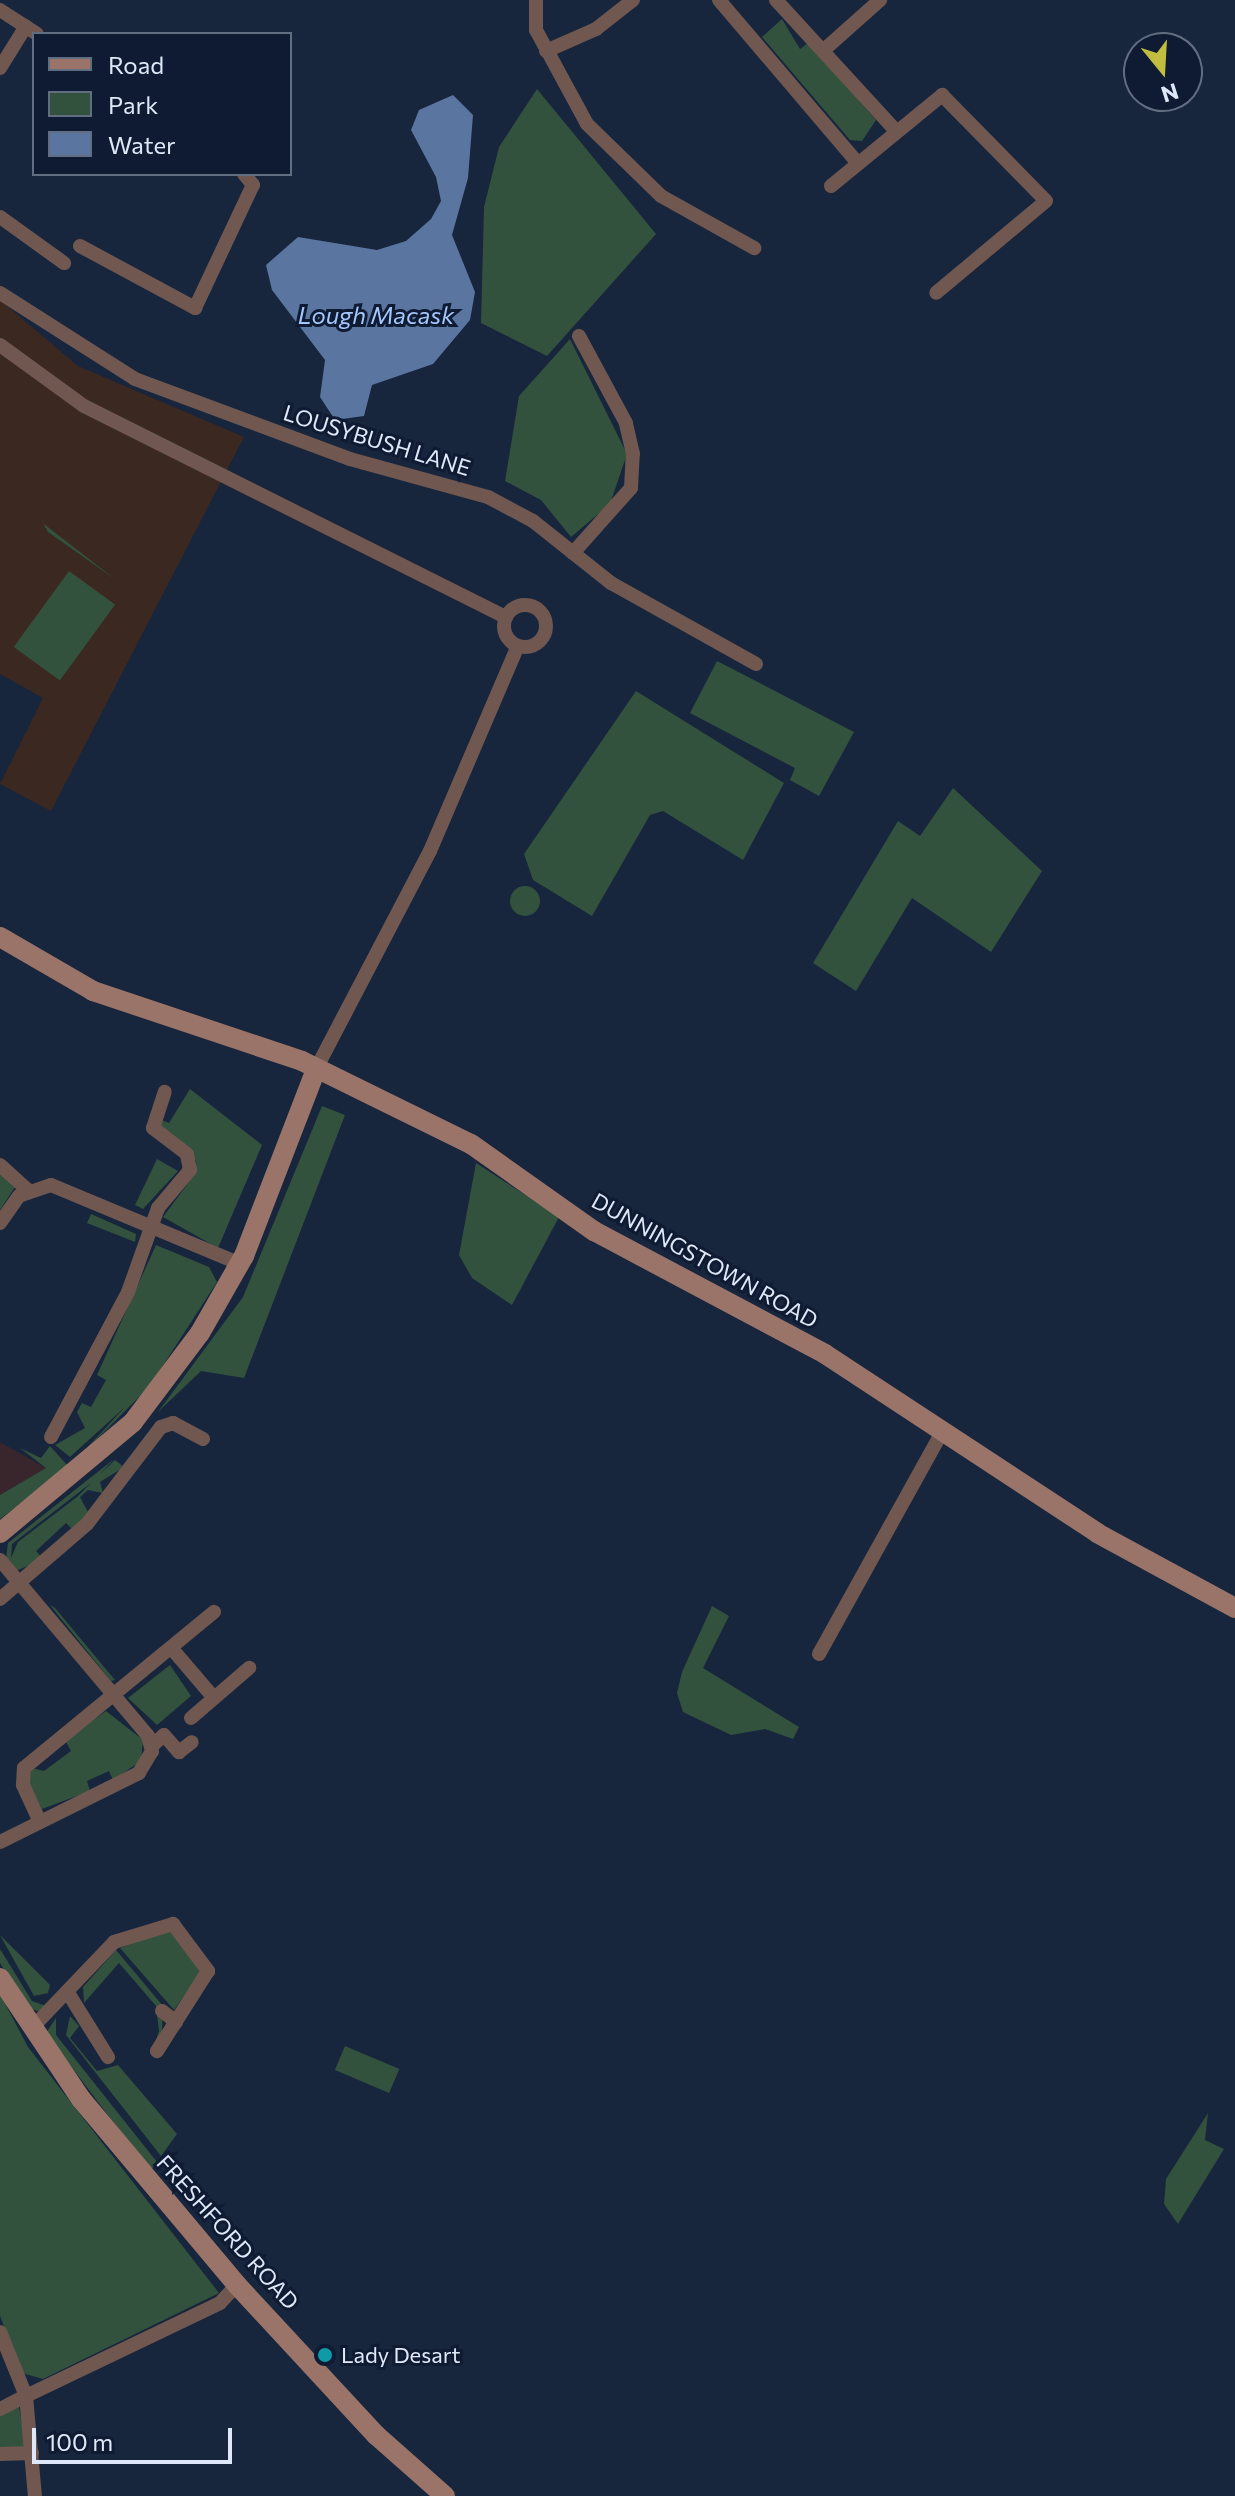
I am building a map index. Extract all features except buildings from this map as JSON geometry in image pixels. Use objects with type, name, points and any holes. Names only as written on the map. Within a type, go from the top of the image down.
[{"type":"street","points":[[536,0],[546,51],[587,124],[661,196],[754,248]]},
{"type":"street","points":[[546,51],[596,29],[633,0]]},
{"type":"street","points":[[719,0],[855,160]]},
{"type":"street","points":[[776,0],[825,49],[894,129]]},
{"type":"street","points":[[825,49],[880,0]]},
{"type":"street","points":[[0,10],[32,30],[0,68]]},
{"type":"street","points":[[831,186],[855,160],[942,95],[1046,201],[936,293]]},
{"type":"street","points":[[80,246],[195,308],[248,177]]},
{"type":"street","points":[[0,217],[64,263]]},
{"type":"street","name":"LOUSYBUSH LANE","points":[[0,293],[135,379],[350,459],[488,497],[573,553],[611,583],[756,664]]},
{"type":"street","points":[[573,553],[631,488],[633,454],[626,423],[579,336]]},
{"type":"street","points":[[0,345],[84,406],[506,617],[534,606],[546,623],[540,642],[518,646]]},
{"type":"street","points":[[506,617],[506,636],[518,646]]},
{"type":"street","points":[[0,1533],[133,1422],[241,1264],[316,1069],[430,851],[518,646]]},
{"type":"street","name":"DUNNINGSTOWN ROAD","points":[[0,937],[93,991],[316,1069],[471,1144],[594,1231],[724,1294],[943,1430],[1097,1533],[1235,1608]]},
{"type":"street","points":[[51,1437],[70,1424],[166,1194],[190,1170],[187,1154],[153,1128],[165,1092]]},
{"type":"street","points":[[0,1165],[28,1190],[63,1188],[241,1264]]},
{"type":"street","points":[[0,1223],[28,1190]]},
{"type":"street","points":[[0,1599],[87,1524],[161,1427],[173,1423],[203,1439]]},
{"type":"street","points":[[819,1654],[943,1430]]},
{"type":"street","points":[[0,1560],[111,1700],[152,1746]]},
{"type":"street","points":[[40,1822],[23,1785],[24,1768],[173,1650],[214,1612]]},
{"type":"street","points":[[173,1650],[214,1698]]},
{"type":"street","points":[[191,1718],[249,1668]]},
{"type":"street","points":[[0,1842],[139,1773],[152,1746],[164,1735],[179,1752],[192,1742]]},
{"type":"street","points":[[31,2029],[70,1996],[114,1942],[173,1924],[208,1971],[157,2051]]},
{"type":"street","name":"FRESHFORD ROAD","points":[[0,1978],[31,2029],[237,2285],[376,2435],[445,2496]]},
{"type":"street","points":[[70,1996],[108,2057]]},
{"type":"street","points":[[162,2011],[176,2022]]},
{"type":"street","points":[[0,2409],[220,2303],[237,2285]]},
{"type":"street","points":[[0,2332],[26,2396],[35,2496]]},
{"type":"street","points":[[0,2454],[32,2453]]},
{"type":"shaded area","points":[[0,300],[78,366],[244,437],[51,811],[0,784],[43,698],[0,674]]},
{"type":"shaded area","points":[[0,1442],[46,1468],[0,1495]]},
{"type":"green space","points":[[782,19],[800,49],[808,43],[876,120],[862,141],[850,140],[762,37]]},
{"type":"green space","points":[[537,89],[656,234],[547,356],[481,323],[484,207],[499,147]]},
{"type":"green space","points":[[570,339],[627,454],[610,504],[571,537],[541,500],[505,481],[519,396]]},
{"type":"green space","points":[[44,524],[116,580],[48,532]]},
{"type":"green space","points":[[69,571],[115,605],[60,681],[14,647]]},
{"type":"green space","points":[[717,661],[854,732],[819,796],[790,780],[795,768],[690,713]]},
{"type":"green space","points":[[636,691],[784,783],[743,860],[663,811],[650,815],[592,916],[533,880],[524,854]]},
{"type":"green space","points":[[953,788],[1042,871],[991,952],[912,898],[856,991],[813,963],[898,821],[920,836]]},
{"type":"green space","points":[[525,886],[536,890],[540,901],[536,912],[525,916],[514,912],[510,901],[514,890]]},
{"type":"green space","points":[[190,1089],[262,1145],[218,1248],[163,1217],[195,1174],[196,1161],[159,1130],[159,1119],[169,1123]]},
{"type":"green space","points":[[322,1106],[345,1115],[244,1378],[201,1371],[158,1412],[243,1297]]},
{"type":"green space","points":[[157,1159],[178,1171],[143,1209],[135,1205]]},
{"type":"green space","points":[[476,1163],[559,1217],[512,1305],[472,1278],[459,1255]]},
{"type":"green space","points":[[0,1173],[15,1187],[0,1210]]},
{"type":"green space","points":[[91,1214],[136,1234],[135,1242],[87,1223]]},
{"type":"green space","points":[[156,1245],[209,1267],[217,1282],[149,1387],[73,1463],[125,1407],[70,1457],[55,1445],[85,1428],[77,1412],[82,1403],[91,1407],[106,1380],[97,1375]]},
{"type":"green space","points":[[50,1446],[68,1466],[0,1519],[0,1495],[46,1468],[20,1448],[41,1458]]},
{"type":"green space","points":[[114,1459],[100,1474],[115,1460],[124,1467],[100,1482],[103,1493],[88,1490],[80,1497],[88,1512],[73,1530],[66,1523],[36,1551],[43,1559],[16,1571],[6,1559],[8,1543]],"holes":[[[91,1483],[18,1542],[11,1558],[12,1544]]]},
{"type":"green space","points":[[50,1605],[55,1608],[115,1680],[111,1681]]},
{"type":"green space","points":[[712,1606],[729,1616],[703,1668],[799,1727],[793,1739],[765,1729],[731,1735],[683,1712],[677,1693],[682,1672]]},
{"type":"green space","points":[[170,1665],[191,1696],[157,1725],[128,1698]]},
{"type":"green space","points":[[106,1711],[143,1740],[141,1761],[113,1780],[109,1771],[87,1781],[90,1791],[42,1809],[27,1780],[32,1768],[44,1771],[71,1751],[65,1740]]},
{"type":"green space","points":[[170,1930],[202,1970],[174,2010],[120,1948]]},
{"type":"green space","points":[[0,1935],[50,1985],[48,1993],[34,1996]]},
{"type":"green space","points":[[0,1949],[32,2001],[46,2006],[40,2012],[29,2008],[0,1963]]},
{"type":"green space","points":[[116,1950],[163,2006],[162,2031],[153,2049],[159,2031],[156,2006],[119,1963],[84,2003],[83,1987]]},
{"type":"green space","points":[[0,1994],[28,2047],[219,2293],[43,2379],[22,2373],[0,2316]]},
{"type":"green space","points":[[70,2016],[79,2026],[70,2038],[97,2071],[118,2065],[177,2134],[161,2156],[66,2035]]},
{"type":"green space","points":[[56,2018],[56,2035],[157,2162],[150,2171],[46,2033]]},
{"type":"green space","points":[[345,2046],[399,2069],[389,2093],[335,2070]]},
{"type":"green space","points":[[1208,2113],[1205,2140],[1224,2149],[1178,2224],[1164,2204],[1166,2179]]},
{"type":"green space","points":[[19,2407],[26,2448],[0,2449],[0,2414]]},
{"type":"water","name":"Lough Macask","points":[[453,95],[473,115],[468,178],[452,235],[475,292],[470,320],[433,364],[372,385],[364,416],[335,420],[320,397],[325,360],[272,290],[266,265],[298,237],[377,250],[406,241],[431,219],[441,201],[436,177],[411,130],[419,110]]},
{"type":"place","name":"Lady Desart","points":[[325,2355]]}]
